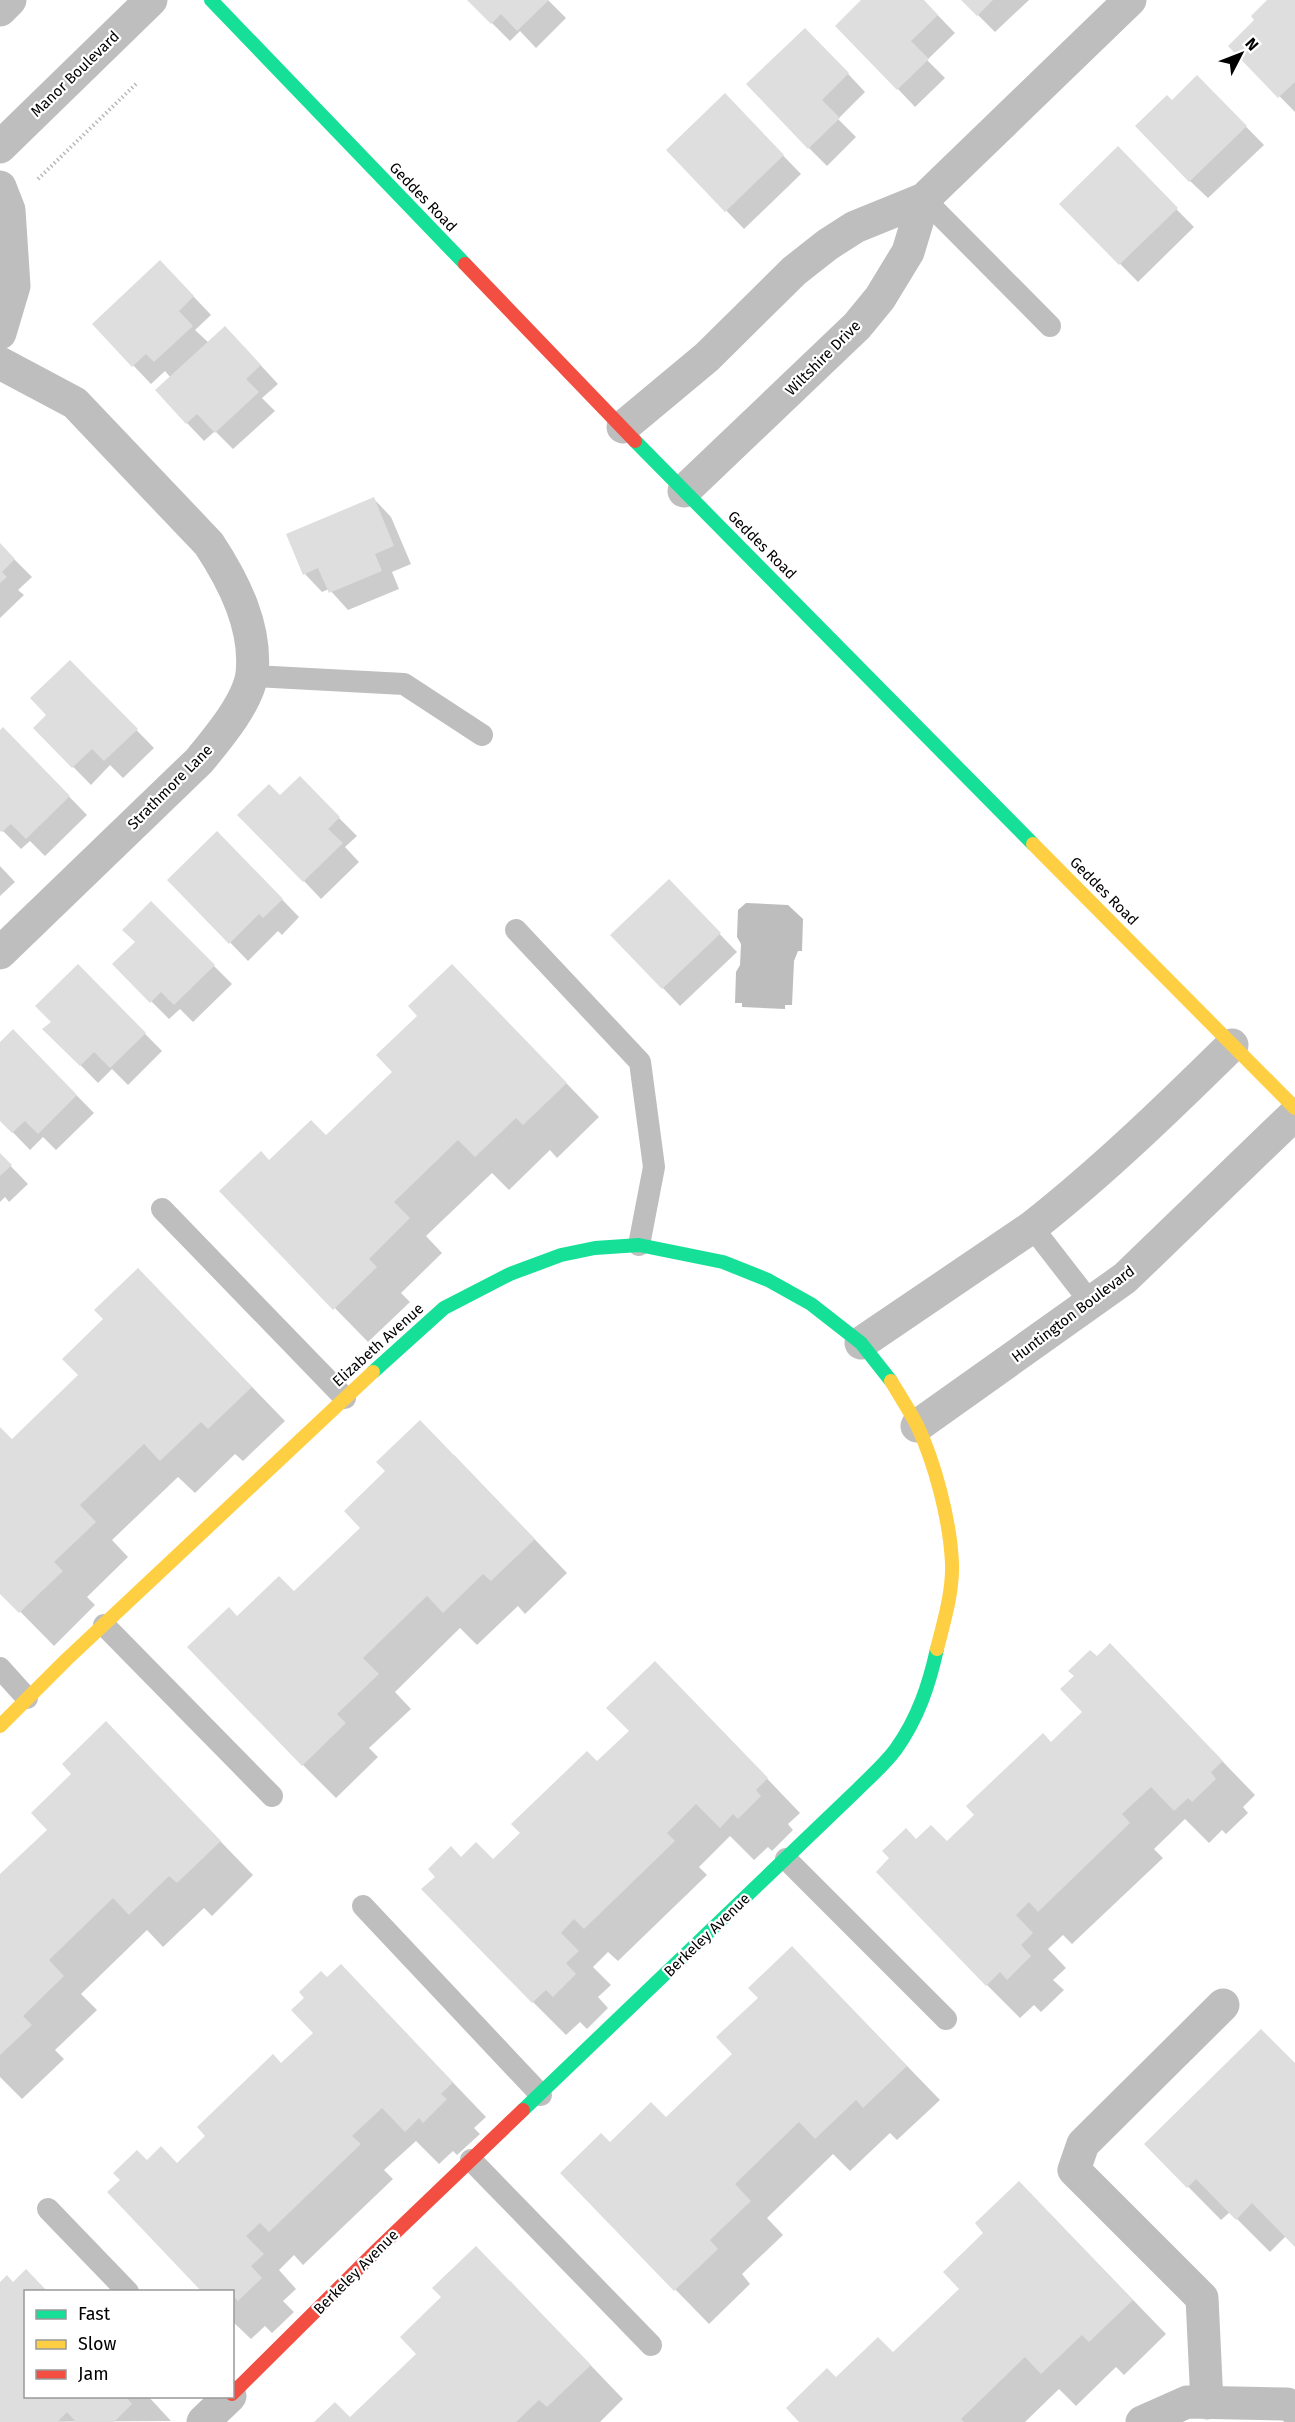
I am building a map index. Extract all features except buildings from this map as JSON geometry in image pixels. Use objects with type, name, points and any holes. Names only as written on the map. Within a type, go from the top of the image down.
[{"type":"street","points":[[0,10],[10,0]]},
{"type":"street","name":"Manor Boulevard","points":[[0,147],[151,0]]},
{"type":"street","name":"Geddes Road","points":[[211,0],[684,491],[1295,1108]]},
{"type":"street","name":"Wiltshire Drive","points":[[622,427],[707,357],[794,271],[827,245],[855,227],[924,199],[1130,0]]},
{"type":"street","points":[[0,333],[14,286],[9,210],[15,186]]},
{"type":"street","name":"Wiltshire Drive","points":[[684,491],[857,326],[880,298],[908,252],[924,199]]},
{"type":"street","name":"Strathmore Lane","points":[[0,363],[75,403],[210,544],[225,568],[241,602],[252,644],[252,676],[238,710],[219,737],[199,761],[0,953]]},
{"type":"street","points":[[861,1343],[1032,1227],[1156,1120],[1232,1045]]},
{"type":"street","name":"Huntington Boulevard","points":[[917,1426],[1125,1278],[1295,1114]]},
{"type":"street","name":"Elizabeth Avenue","points":[[0,1725],[417,1330],[444,1308],[510,1274],[561,1255],[584,1250],[639,1245],[723,1262],[768,1280],[811,1305],[861,1343],[889,1377]]},
{"type":"street","name":"Berkeley Avenue","points":[[234,2392],[377,2250],[786,1859],[895,1750],[915,1718],[929,1686],[949,1598],[952,1564],[941,1501],[917,1426],[889,1377]]},
{"type":"street","points":[[1197,2402],[1202,2298],[1074,2170],[1083,2144],[1223,2005]]},
{"type":"street","name":"Berkeley Avenue","points":[[204,2422],[228,2398]]},
{"type":"street","points":[[1142,2422],[1197,2402],[1287,2404],[1295,2409]]},
{"type":"lane","points":[[924,199],[1050,326]]},
{"type":"lane","points":[[252,676],[404,684],[482,735]]},
{"type":"lane","points":[[516,930],[640,1062],[654,1167],[639,1245]]},
{"type":"lane","points":[[162,1209],[345,1398]]},
{"type":"lane","points":[[1032,1227],[1091,1303]]},
{"type":"lane","points":[[104,1625],[272,1796]]},
{"type":"lane","points":[[0,1668],[27,1698]]},
{"type":"lane","points":[[786,1859],[946,2019]]},
{"type":"lane","points":[[363,1906],[541,2095]]},
{"type":"lane","points":[[471,2160],[651,2345]]},
{"type":"lane","points":[[48,2209],[126,2290]]},
{"type":"path","points":[[15,186],[137,83]]},
{"type":"shaded area","points":[[746,903],[788,905],[803,919],[802,951],[798,951],[794,961],[792,1005],[785,1005],[785,1009],[742,1007],[742,1003],[735,1003],[736,972],[740,965],[741,944],[737,937],[738,910]]},
{"type":"traffic: fast","points":[[211,0],[465,264]]},
{"type":"traffic: fast","points":[[635,441],[1033,844]]},
{"type":"traffic: fast","points":[[373,1372],[444,1308],[510,1274],[561,1255],[595,1248],[639,1245],[723,1262],[768,1280],[811,1304],[861,1343],[891,1381]]},
{"type":"traffic: fast","points":[[523,2110],[887,1760],[904,1737],[917,1713],[937,1649]]},
{"type":"traffic: slow","points":[[1033,844],[1295,1108]]},
{"type":"traffic: slow","points":[[0,1726],[66,1660],[373,1372]]},
{"type":"traffic: slow","points":[[891,1381],[924,1440],[941,1492],[951,1546],[951,1585],[937,1649]]},
{"type":"traffic: jam","points":[[465,264],[635,441]]},
{"type":"traffic: jam","points":[[234,2392],[523,2110]]}]
